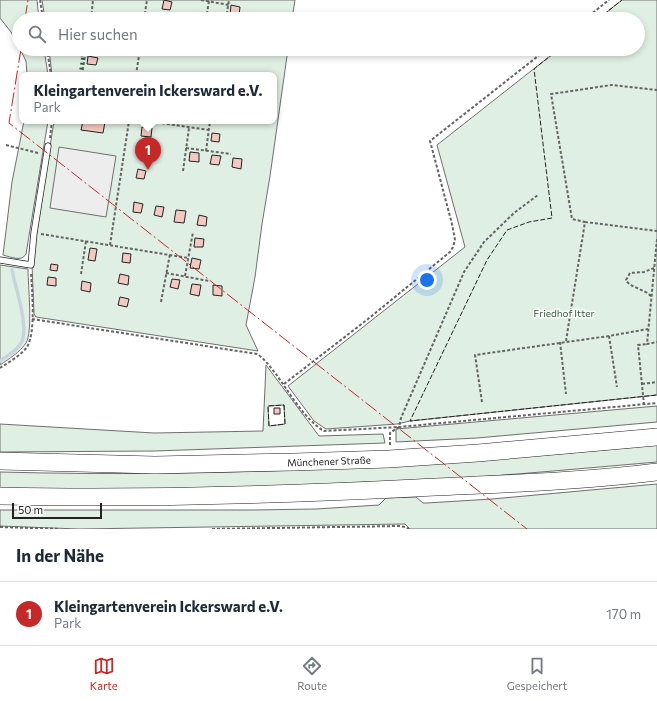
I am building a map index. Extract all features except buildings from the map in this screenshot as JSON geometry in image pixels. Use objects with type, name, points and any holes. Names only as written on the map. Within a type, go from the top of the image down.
[{"type":"main road","name":"Münchener Straße","points":[[0,461],[155,465],[389,459],[478,453],[657,437]]},
{"type":"main road","points":[[0,496],[228,496],[511,484],[657,472]]},
{"type":"lane","points":[[0,260],[31,265],[34,234],[48,146]]},
{"type":"path","points":[[40,0],[42,12]]},
{"type":"path","points":[[92,12],[94,0]]},
{"type":"path","points":[[145,12],[147,0]]},
{"type":"path","points":[[201,0],[229,5]]},
{"type":"path","points":[[228,12],[229,0]]},
{"type":"path","points":[[594,12],[609,0]]},
{"type":"path","points":[[207,12],[209,1]]},
{"type":"path","points":[[48,56],[51,72]]},
{"type":"path","points":[[82,72],[85,56]]},
{"type":"path","points":[[136,72],[139,56]]},
{"type":"path","points":[[284,384],[368,320],[450,252],[453,247],[454,240],[452,224],[430,140],[538,56]]},
{"type":"path","points":[[657,90],[612,85],[551,94],[572,219],[657,231]]},
{"type":"path","points":[[48,146],[52,124]]},
{"type":"path","points":[[110,245],[129,124]]},
{"type":"path","points":[[164,124],[209,130]]},
{"type":"path","points":[[206,151],[210,124]]},
{"type":"path","points":[[183,171],[188,128]]},
{"type":"path","points":[[6,146],[47,155]]},
{"type":"path","points":[[186,148],[231,154]]},
{"type":"path","points":[[389,459],[390,433],[399,427],[401,418],[464,272],[484,242],[514,213],[538,195]]},
{"type":"path","points":[[566,341],[585,222]]},
{"type":"path","points":[[185,276],[193,232]]},
{"type":"path","points":[[34,234],[188,258]]},
{"type":"path","points":[[647,344],[657,239]]},
{"type":"path","points":[[81,274],[86,241]]},
{"type":"path","points":[[161,302],[170,254]]},
{"type":"path","points":[[0,368],[21,353],[28,345],[31,336],[31,265]]},
{"type":"path","points":[[651,296],[645,291],[630,285],[626,280],[630,273],[644,272],[654,268]]},
{"type":"path","points":[[166,273],[209,281]]},
{"type":"path","points":[[32,319],[253,353],[263,358],[307,416],[324,431],[399,427],[657,403]]},
{"type":"path","points":[[482,402],[475,355],[648,329]]},
{"type":"path","points":[[609,336],[617,387]]},
{"type":"path","points":[[560,342],[566,394]]},
{"type":"path","points":[[644,405],[638,345],[657,342]]},
{"type":"path","points":[[642,384],[657,382]]},
{"type":"path","points":[[212,529],[405,526],[409,529]]},
{"type":"path","points":[[0,527],[60,529]]},
{"type":"green space","points":[[0,0],[37,0],[38,12],[12,12],[12,34],[0,18]]},
{"type":"green space","points":[[42,0],[295,0],[293,12],[44,12]]},
{"type":"green space","name":"Friedhof Itter","points":[[622,0],[657,0],[657,395],[410,421],[397,424],[326,429],[314,421],[288,386],[465,247],[437,145],[550,56],[645,56],[645,12],[607,12]]},
{"type":"green space","points":[[24,56],[45,56],[48,72],[27,72],[26,61]]},
{"type":"green space","points":[[50,56],[287,56],[255,277],[246,325],[258,351],[36,317],[34,314],[32,264],[54,124],[277,124],[277,72],[52,72]]},
{"type":"green space","points":[[23,124],[48,124],[26,254],[22,258],[3,255],[12,182]]},
{"type":"green space","points":[[0,265],[28,269],[30,319],[26,343],[11,358],[0,365]]},
{"type":"green space","points":[[266,365],[319,436],[383,434],[385,443],[155,451],[0,452],[0,424],[154,433],[263,431]],"holes":[[[284,405],[285,424],[269,426],[268,406]]]},
{"type":"green space","points":[[657,406],[657,422],[477,438],[396,442],[396,429]]},
{"type":"green space","points":[[657,445],[657,462],[447,479],[236,488],[0,489],[0,472],[164,473],[329,469],[493,459]]},
{"type":"green space","points":[[657,484],[657,529],[410,529],[405,524],[79,529],[0,526],[0,510],[316,509],[379,505],[386,498],[416,497],[423,503],[427,503],[492,499]]},
{"type":"shaded area","points":[[59,147],[116,156],[106,217],[50,208]]},
{"type":"waterway","points":[[0,361],[17,348],[21,343],[23,336],[23,318],[12,270]]},
{"type":"hedge","points":[[80,72],[83,56]]},
{"type":"fence","points":[[607,12],[622,0]]},
{"type":"fence","points":[[550,56],[534,69],[552,218],[529,222],[507,230],[487,260],[410,421],[657,395]]},
{"type":"fence","points":[[284,405],[285,424],[269,426],[268,406],[284,405]]},
{"type":"power","points":[[26,12],[28,0]]},
{"type":"power","points":[[20,56],[9,123],[527,529]]},
{"type":"place","name":"Kleingartenverein Ickersward e.V.","points":[[148,170]]}]
